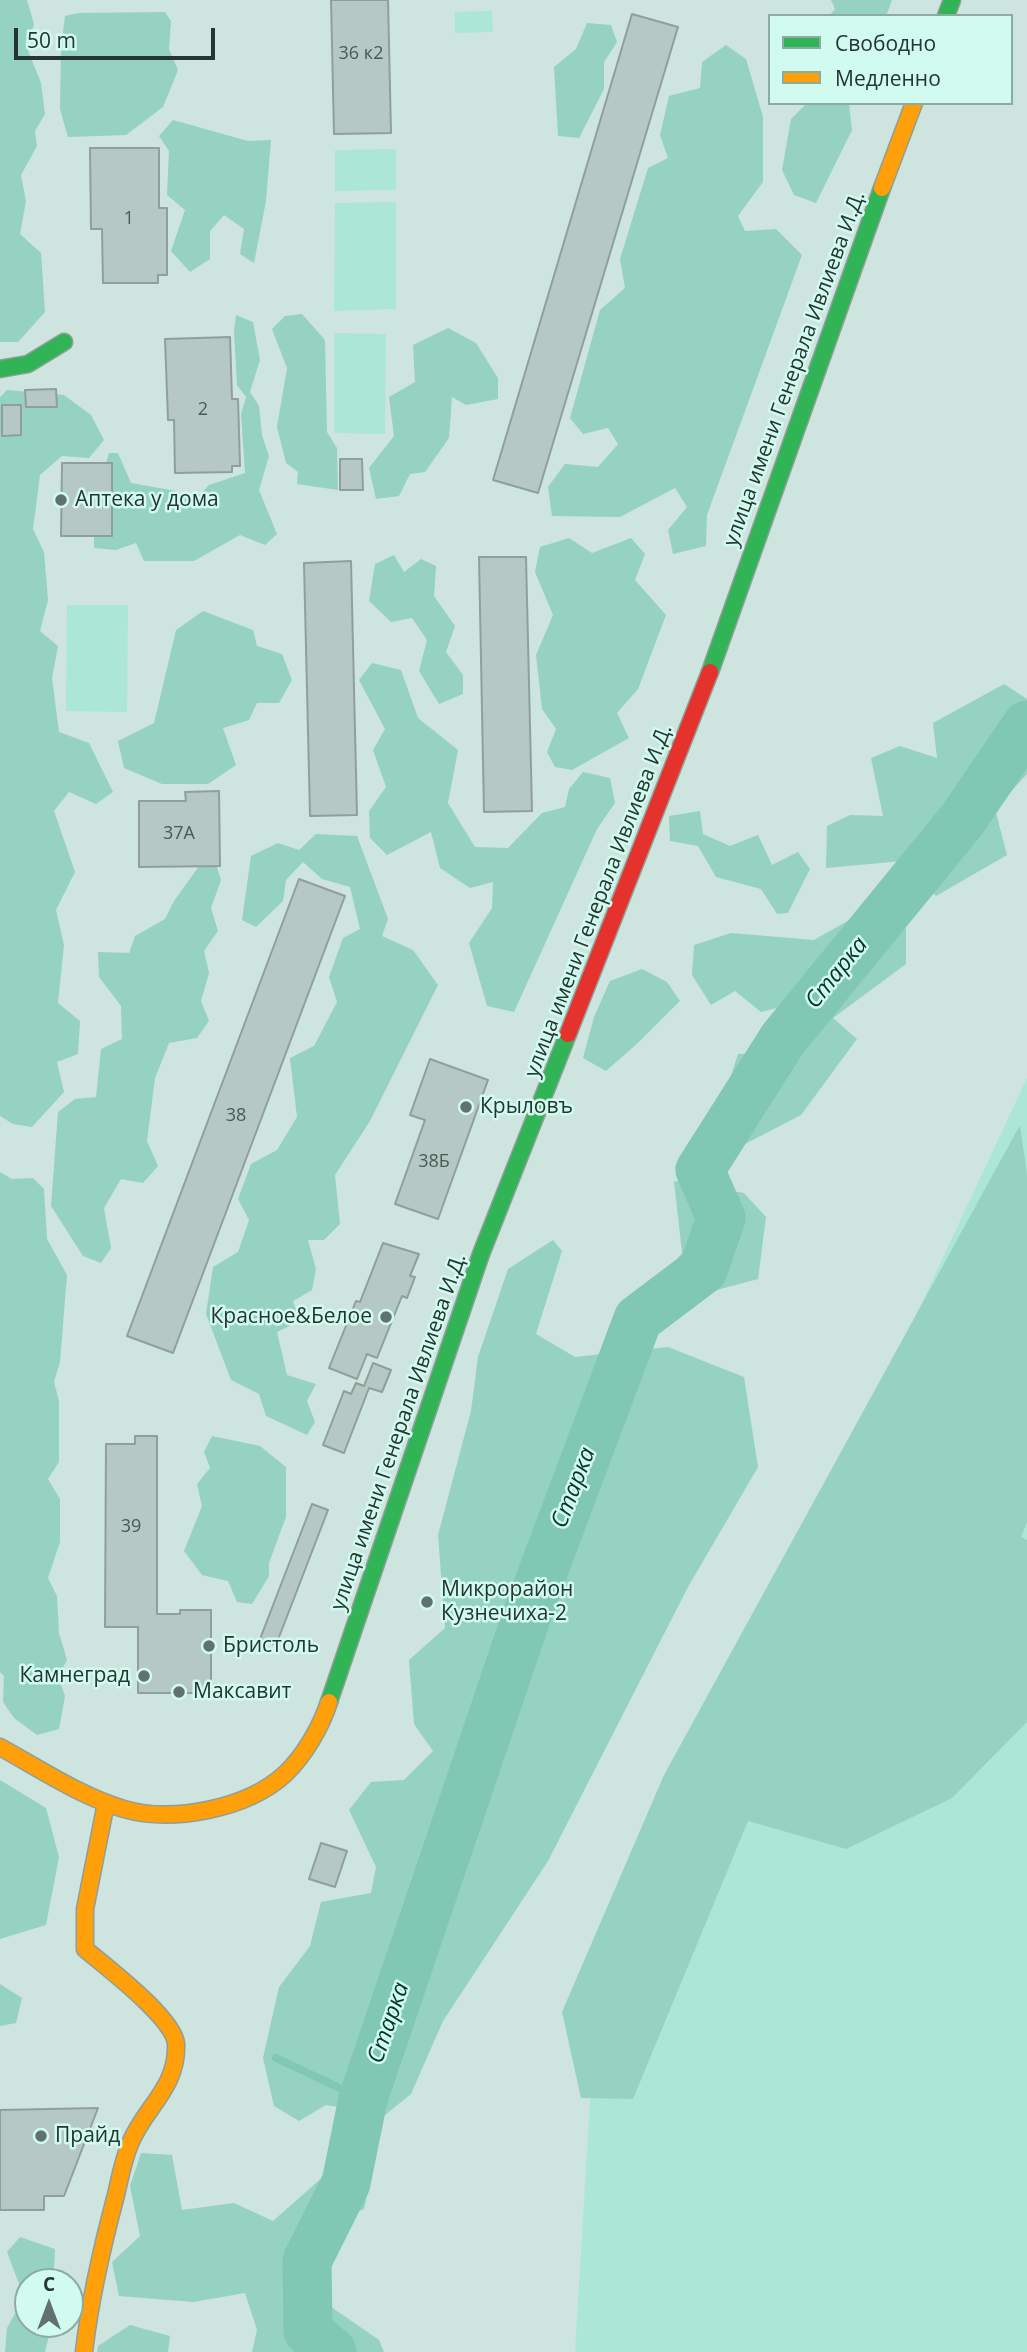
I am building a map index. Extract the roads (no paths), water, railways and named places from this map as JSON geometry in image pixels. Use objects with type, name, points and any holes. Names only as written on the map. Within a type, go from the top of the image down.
[{"type":"street","name":"улица имени Генерала Ивлиева И.Д.","points":[[0,1747],[106,1803],[143,1813],[178,1814],[247,1798],[280,1778],[304,1750],[325,1714],[481,1254],[691,726],[913,105]]},
{"type":"street","points":[[0,369],[28,364],[64,342]]},
{"type":"street","points":[[84,2352],[101,2249],[130,2142],[165,2089],[171,2074],[176,2042],[160,2015],[85,1949],[85,1909],[106,1803]]},
{"type":"waterway","name":"Старка","points":[[332,2352],[308,2331],[307,2261],[346,2183],[363,2099],[529,1609],[638,1319],[703,1270],[721,1218],[700,1170],[783,1039],[962,820],[1027,725]]},
{"type":"waterway","points":[[276,2058],[363,2099]]},
{"type":"place","name":"Аптека у дома","points":[[61,500]]},
{"type":"place","name":"Крыловъ","points":[[466,1107]]},
{"type":"place","name":"Красное&Белое","points":[[386,1317]]},
{"type":"place","name":"Микрорайон Кузнечиха-2","points":[[427,1602]]},
{"type":"place","name":"Бристоль","points":[[209,1646]]},
{"type":"place","name":"Камнеград","points":[[144,1676]]},
{"type":"place","name":"Максавит","points":[[179,1692]]},
{"type":"place","name":"Прайд","points":[[41,2136]]}]
